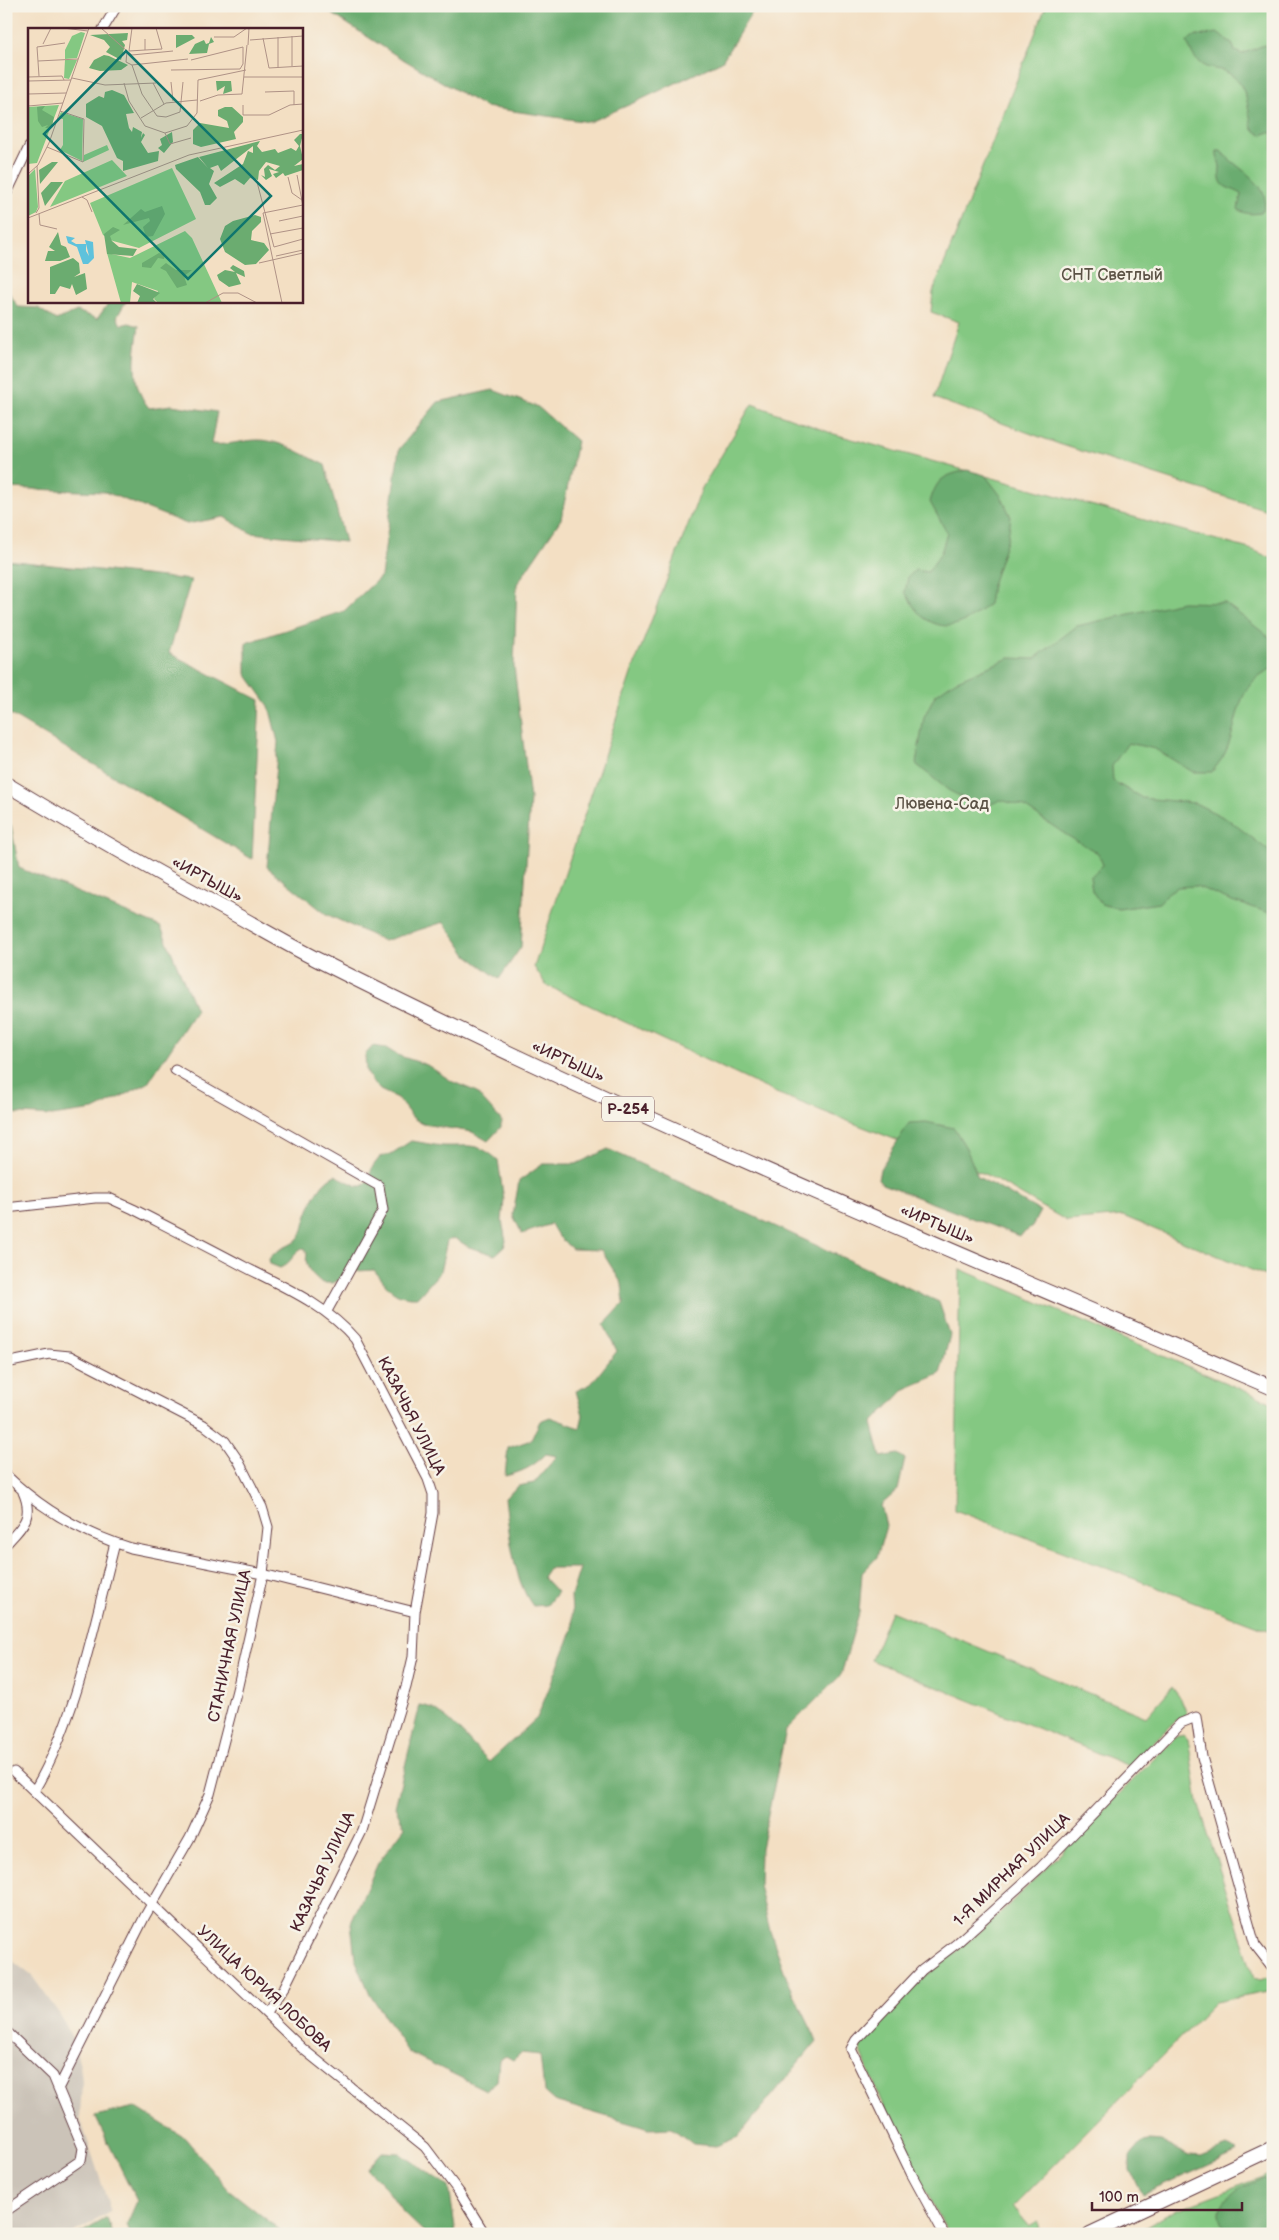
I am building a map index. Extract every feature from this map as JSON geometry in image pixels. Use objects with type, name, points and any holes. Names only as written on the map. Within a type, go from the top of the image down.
[{"type":"main road","name":"«ИРТЫШ»","points":[[6,784],[182,886],[316,959],[472,1036],[614,1103],[813,1192],[1273,1388]]},
{"type":"main road","points":[[1090,2234],[1273,2148]]},
{"type":"street","points":[[104,28],[117,6]]},
{"type":"street","points":[[6,195],[28,149]]},
{"type":"street","points":[[175,1070],[379,1186],[383,1210],[327,1311]]},
{"type":"street","name":"КАЗАЧЬЯ УЛИЦА","points":[[6,1208],[109,1198],[327,1311],[355,1339],[428,1479],[433,1494],[434,1513],[415,1612],[413,1657],[406,1687],[362,1832],[284,1988],[267,2013]]},
{"type":"street","name":"СТАНИЧНАЯ УЛИЦА","points":[[6,1363],[49,1354],[70,1356],[204,1425],[225,1441],[238,1460],[262,1507],[268,1527],[263,1574],[237,1690],[210,1794],[190,1838],[152,1904],[68,2073],[59,2087]]},
{"type":"street","points":[[6,1475],[23,1492],[93,1535],[115,1543],[131,1548],[263,1574],[415,1612]]},
{"type":"street","points":[[6,1544],[20,1530],[27,1518],[29,1505],[23,1492]]},
{"type":"street","points":[[34,1791],[47,1769],[67,1718],[115,1543]]},
{"type":"street","name":"1-Я МИРНАЯ УЛИЦА","points":[[944,2234],[912,2175],[851,2049],[856,2040],[922,1970],[956,1944],[1035,1872],[1181,1723],[1196,1717],[1202,1757],[1255,1945],[1273,1968]]},
{"type":"street","name":"УЛИЦА ЮРИЯ ЛОБОВА","points":[[14,1772],[303,2048],[425,2147],[459,2192],[485,2234]]},
{"type":"street","points":[[6,2031],[44,2065],[59,2087],[72,2125],[83,2148],[81,2160],[6,2211]]},
{"type":"shaded area","points":[[6,1956],[32,1976],[60,2015],[73,2040],[80,2065],[82,2081],[80,2118],[111,2212],[71,2234],[6,2234]]},
{"type":"green space","points":[[320,6],[756,6],[722,61],[589,122],[485,107],[394,54]]},
{"type":"green space","name":"СНТ Светлый","points":[[1046,6],[1273,6],[1273,512],[1059,444],[934,398],[959,322],[931,312],[933,292]]},
{"type":"green space","points":[[1217,33],[1232,43],[1235,51],[1242,54],[1264,45],[1273,48],[1273,134],[1270,132],[1261,135],[1252,129],[1246,97],[1241,85],[1230,74],[1204,66],[1198,62],[1187,42],[1192,37]]},
{"type":"green space","points":[[1217,151],[1221,151],[1260,186],[1265,204],[1261,213],[1246,213],[1238,209],[1241,194],[1221,183]]},
{"type":"green space","points":[[6,288],[18,307],[38,308],[56,320],[77,311],[97,319],[109,302],[125,302],[117,317],[121,325],[129,323],[139,326],[135,358],[136,379],[138,389],[149,408],[172,405],[217,412],[211,444],[252,440],[275,442],[325,465],[345,542],[251,533],[224,517],[187,524],[105,492],[8,488]]},
{"type":"green space","points":[[493,390],[538,407],[577,441],[561,519],[517,584],[514,666],[530,799],[521,947],[499,979],[467,955],[444,922],[384,941],[326,914],[267,867],[278,742],[269,706],[246,674],[246,643],[344,611],[381,576],[399,449],[438,402]]},
{"type":"green space","name":"Лювена-Сад","points":[[752,404],[834,434],[1253,550],[1273,559],[1273,1279],[1123,1216],[1067,1221],[989,1176],[776,1093],[546,985],[534,967],[632,671],[702,488]]},
{"type":"green space","points":[[967,470],[985,475],[1001,496],[1011,517],[1008,537],[992,585],[989,604],[966,621],[950,626],[941,625],[932,623],[920,615],[905,592],[908,577],[915,570],[928,572],[941,553],[947,533],[930,502],[935,488],[947,476]]},
{"type":"green space","points":[[6,560],[191,580],[169,653],[260,700],[252,859],[6,712]]},
{"type":"green space","points":[[1182,602],[1225,603],[1273,640],[1273,668],[1260,675],[1244,694],[1230,741],[1221,761],[1212,772],[1193,772],[1155,749],[1128,743],[1112,766],[1113,781],[1142,798],[1195,803],[1229,820],[1273,854],[1273,914],[1232,901],[1196,886],[1178,887],[1169,892],[1159,903],[1119,909],[1101,904],[1092,891],[1090,877],[1103,865],[1098,853],[1068,836],[1023,806],[1000,800],[983,808],[948,790],[916,764],[924,717],[935,695],[955,681],[1009,658],[1034,659],[1077,626]]},
{"type":"green space","points":[[6,822],[11,825],[19,868],[161,927],[196,1010],[148,1083],[94,1110],[52,1116],[6,1113]]},
{"type":"green space","points":[[373,1046],[386,1048],[397,1055],[427,1065],[453,1082],[475,1091],[501,1120],[501,1127],[488,1141],[472,1132],[423,1124],[413,1118],[397,1098],[380,1090],[366,1071],[365,1055]]},
{"type":"green space","points":[[926,1122],[954,1128],[966,1148],[978,1177],[1040,1211],[1031,1228],[1019,1236],[882,1184],[878,1180],[880,1169],[909,1123]]},
{"type":"green space","points":[[411,1141],[443,1146],[478,1147],[498,1160],[504,1200],[502,1221],[506,1241],[504,1247],[495,1255],[469,1247],[454,1238],[447,1241],[440,1272],[418,1297],[403,1296],[392,1291],[374,1270],[357,1271],[333,1283],[322,1283],[312,1274],[308,1267],[305,1248],[280,1268],[270,1264],[269,1259],[273,1254],[293,1243],[300,1236],[310,1208],[324,1183],[335,1175],[357,1186],[363,1186],[380,1157],[391,1154]]},
{"type":"green space","points":[[608,1149],[939,1302],[950,1335],[940,1374],[905,1389],[872,1423],[881,1457],[898,1454],[905,1459],[898,1490],[881,1505],[886,1526],[877,1557],[862,1573],[859,1613],[841,1675],[786,1730],[760,1853],[759,1885],[770,1931],[787,1979],[817,2041],[738,2137],[716,2146],[693,2144],[672,2128],[649,2129],[554,2101],[544,2092],[540,2055],[521,2053],[513,2060],[506,2056],[499,2060],[497,2081],[486,2090],[408,2052],[370,1994],[355,1959],[351,1923],[378,1863],[405,1827],[395,1807],[420,1705],[429,1707],[447,1719],[489,1762],[537,1718],[573,1629],[571,1596],[580,1568],[549,1568],[543,1577],[557,1592],[547,1605],[533,1606],[526,1595],[516,1569],[505,1498],[518,1486],[534,1483],[557,1456],[546,1454],[527,1468],[505,1476],[508,1448],[531,1440],[540,1421],[550,1417],[580,1428],[583,1415],[576,1391],[591,1384],[617,1351],[604,1325],[624,1303],[622,1284],[601,1250],[572,1249],[558,1236],[551,1224],[522,1234],[513,1215],[519,1181],[543,1164],[576,1164]]},
{"type":"green space","points":[[960,1269],[1273,1403],[1273,1632],[955,1510]]},
{"type":"green space","points":[[891,1611],[1146,1717],[1172,1687],[1181,1699],[1187,1714],[1177,1719],[1129,1766],[871,1660]]},
{"type":"green space","points":[[1184,1734],[1188,1738],[1198,1802],[1254,1978],[1261,1980],[1267,1977],[1273,1984],[1273,1991],[1215,2002],[1013,2207],[1029,2226],[1038,2221],[1041,2234],[948,2234],[881,2101],[859,2047],[872,2029],[901,1998],[1009,1905],[1175,1738]]},
{"type":"green space","points":[[135,2107],[185,2138],[228,2189],[285,2234],[130,2234],[127,2224],[137,2201],[95,2116]]},
{"type":"green space","points":[[1143,2142],[1161,2142],[1189,2156],[1201,2157],[1227,2147],[1238,2152],[1142,2195],[1130,2170],[1130,2157]]},
{"type":"green space","points":[[382,2152],[400,2153],[449,2187],[456,2234],[426,2234],[403,2212],[386,2188],[367,2169]]},
{"type":"green space","points":[[1273,2173],[1273,2234],[1134,2234],[1177,2209]]},
{"type":"green space","points":[[1264,2178],[1273,2185],[1273,2199],[1270,2205],[1273,2208],[1273,2234],[1228,2234],[1220,2215],[1224,2201],[1236,2191]]},
{"type":"green space","points":[[107,2218],[112,2234],[79,2234]]}]
